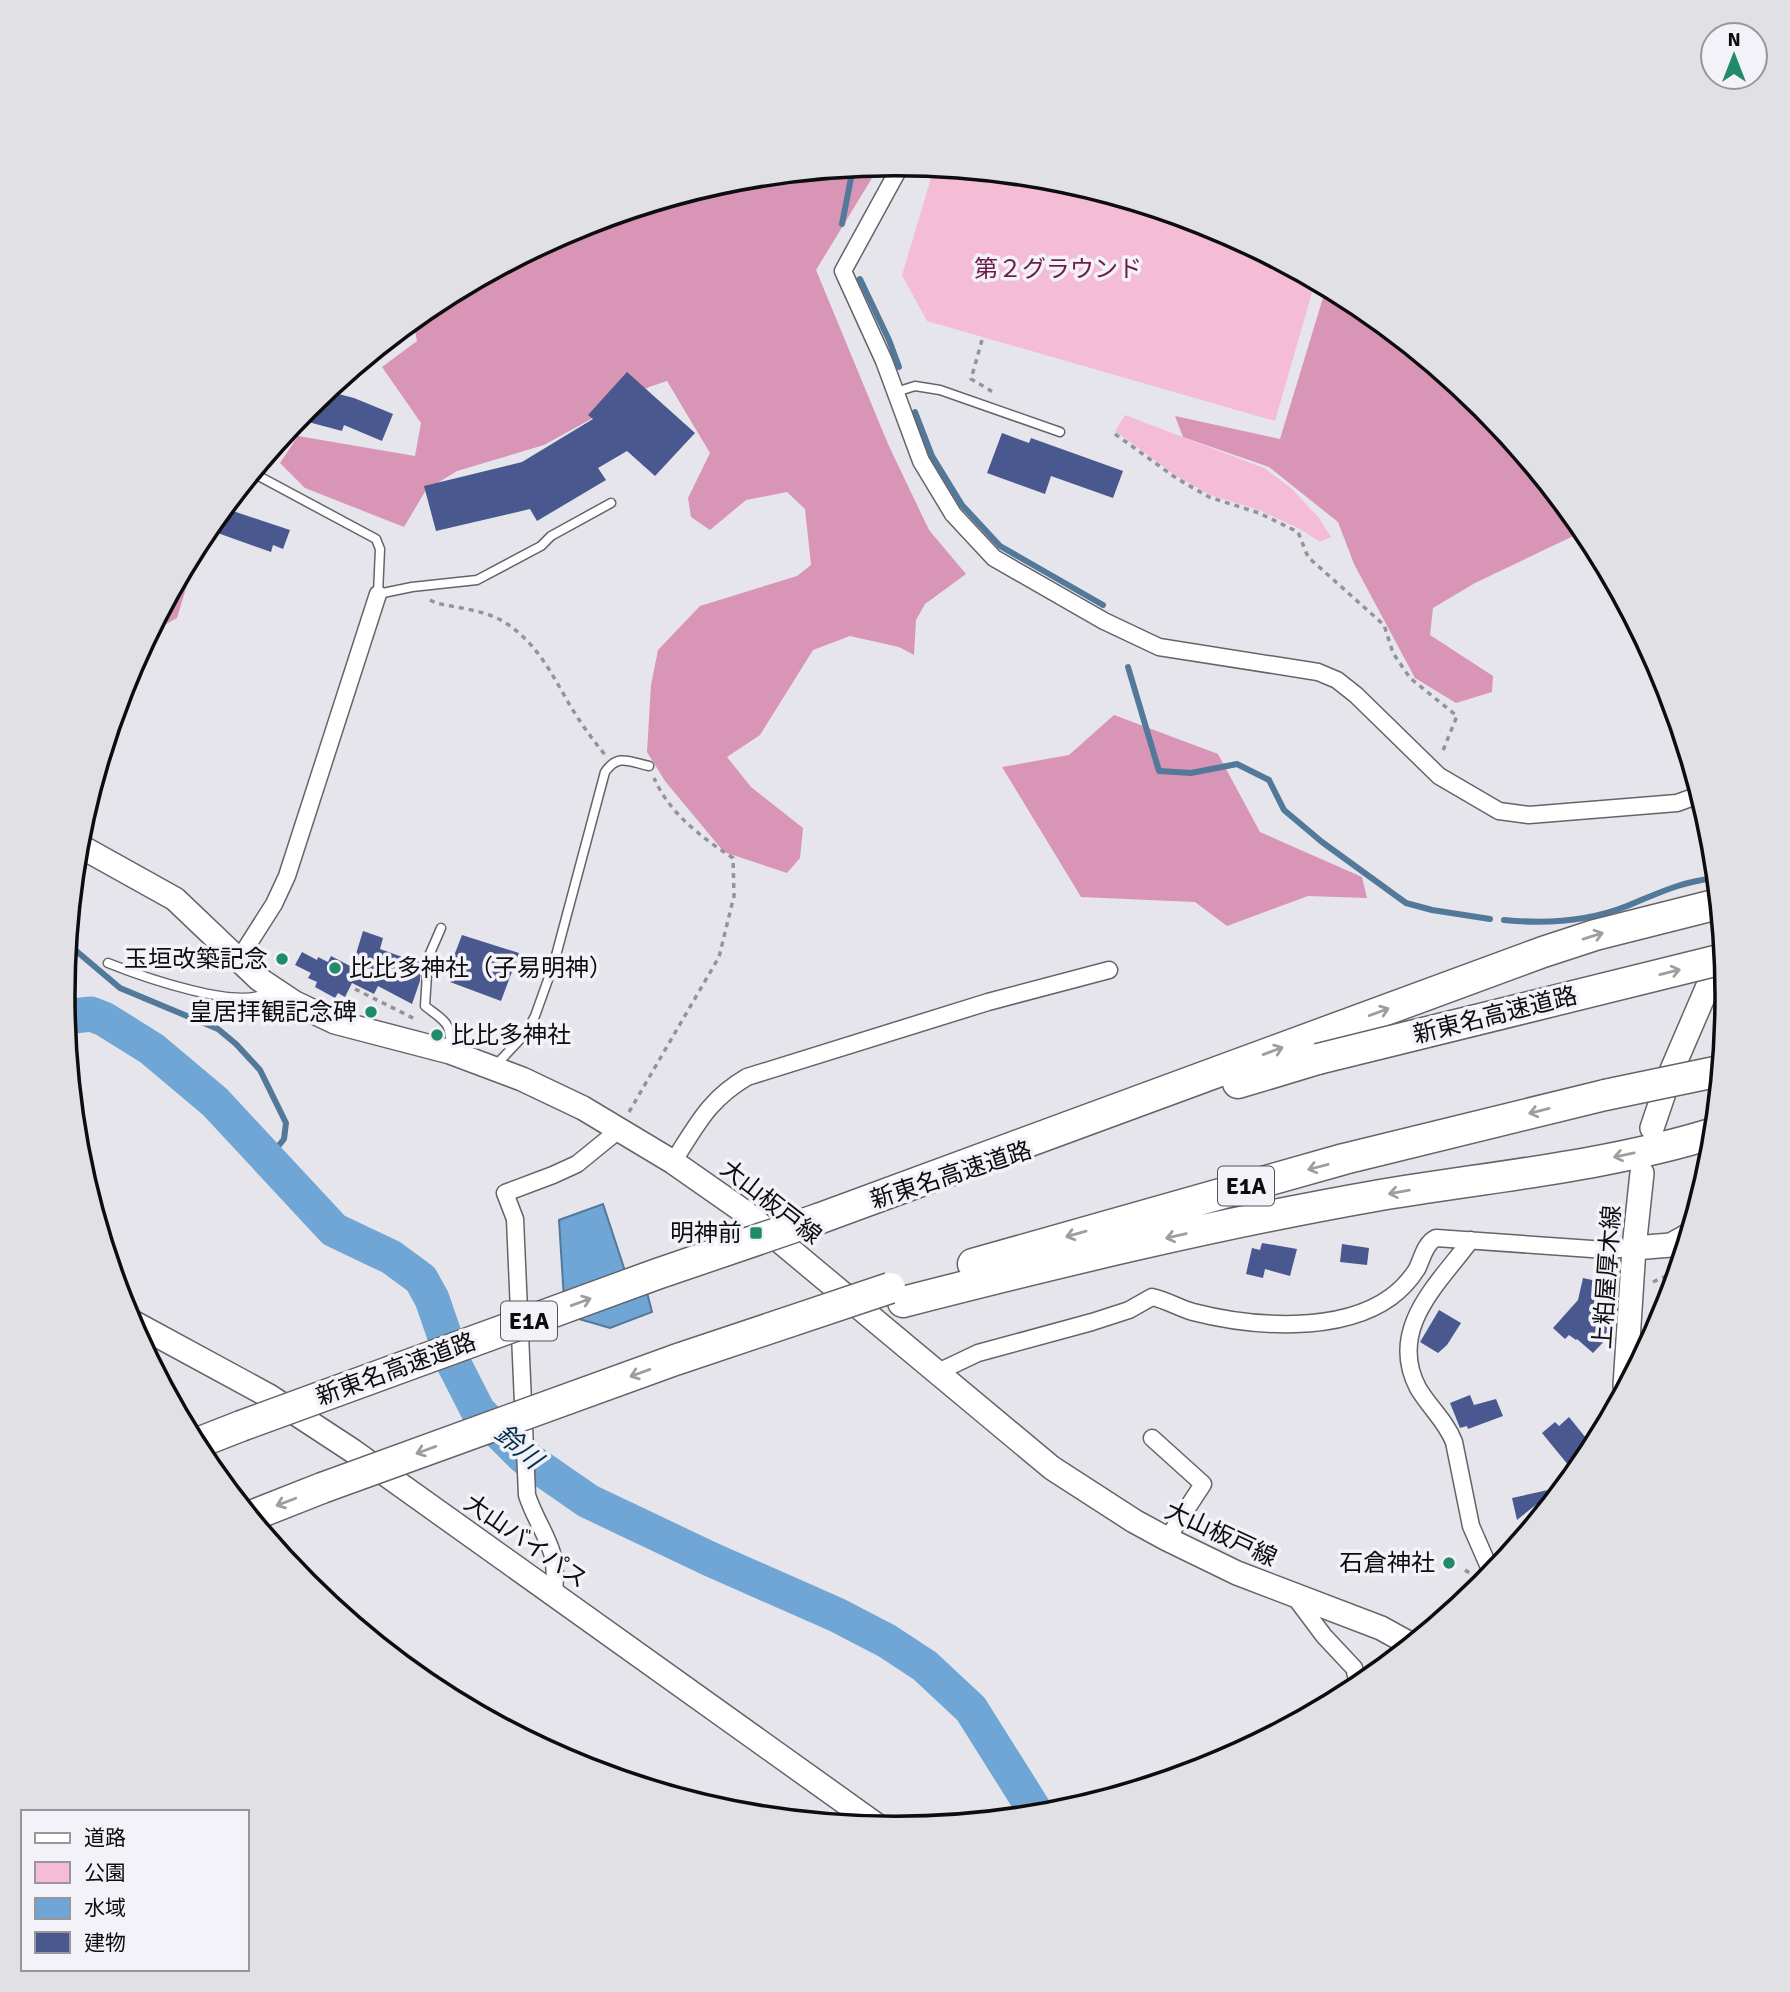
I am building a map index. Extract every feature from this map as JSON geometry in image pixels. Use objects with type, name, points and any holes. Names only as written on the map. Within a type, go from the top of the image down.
[{"type":"highway","points":[[1316,1047],[1595,935],[1710,906]]},
{"type":"highway","name":"新東名高速道路","points":[[206,1440],[657,1274],[1087,1130],[1316,1047],[1714,961]]},
{"type":"highway","name":"E1A","points":[[897,1295],[1331,1163],[1605,1094],[1711,1073]]},
{"type":"highway","points":[[260,1513],[676,1360],[897,1295],[1009,1275],[1183,1234],[1372,1197],[1622,1156],[1702,1136]]},
{"type":"main road","name":"大山板戸線","points":[[88,851],[175,899],[271,988],[295,1003],[335,1021],[450,1052],[494,1067],[544,1089],[620,1129],[746,1213],[1052,1468],[1167,1539],[1237,1573],[1381,1629],[1402,1640]]},
{"type":"main road","points":[[1652,1128],[1671,1072],[1714,972]]},
{"type":"main road","name":"上粕屋厚木線","points":[[1626,1366],[1634,1248],[1643,1173]]},
{"type":"main road","points":[[1634,1248],[1671,1245],[1677,1242]]},
{"type":"main road","name":"大山バイパス","points":[[147,1330],[258,1390],[314,1425],[554,1593],[862,1815]]},
{"type":"street","points":[[894,176],[843,271],[884,361],[921,461],[953,514],[994,558],[1104,621],[1159,647],[1308,670],[1337,680],[1434,771],[1499,811],[1515,814],[1677,803],[1690,798]]},
{"type":"street","points":[[239,959],[274,904],[287,876],[378,594]]},
{"type":"street","points":[[673,1162],[711,1104],[747,1077],[988,1002],[1110,970]]},
{"type":"street","points":[[554,1593],[552,1554],[527,1495],[514,1219],[505,1193],[577,1164],[620,1129]]},
{"type":"street","points":[[938,1372],[978,1353],[1092,1322],[1129,1310],[1152,1297],[1194,1312],[1252,1322],[1294,1324],[1346,1317],[1378,1306],[1403,1287],[1416,1270],[1431,1240],[1441,1238],[1606,1250],[1634,1248]]},
{"type":"street","points":[[1471,1240],[1417,1312],[1411,1328],[1408,1364],[1419,1390],[1450,1430],[1471,1526],[1487,1563]]},
{"type":"street","points":[[1152,1438],[1203,1484],[1167,1539]]},
{"type":"street","points":[[1292,1594],[1324,1636],[1354,1668],[1356,1674]]},
{"type":"lane","points":[[896,393],[915,386],[940,390],[1060,432]]},
{"type":"lane","points":[[261,477],[376,539],[380,549],[378,594],[477,580],[541,546],[551,536],[611,503]]},
{"type":"lane","points":[[494,1067],[526,1033],[535,1016],[554,963],[606,772],[611,763],[619,760],[649,766]]},
{"type":"lane","points":[[441,928],[428,958],[425,1006],[451,1030],[450,1052]]},
{"type":"lane","points":[[108,963],[174,987],[210,993],[250,999],[264,995],[271,988]]},
{"type":"path","points":[[982,340],[971,379],[993,392]]},
{"type":"path","points":[[1115,434],[1209,498],[1259,513],[1298,532],[1308,557],[1384,625],[1393,653],[1410,678],[1457,716],[1434,771]]},
{"type":"path","points":[[406,588],[436,603],[504,622],[530,642],[551,671],[590,737],[611,763]]},
{"type":"path","points":[[620,1129],[719,957],[734,896],[733,858],[696,833],[671,807],[649,766]]},
{"type":"path","points":[[355,989],[392,1007]]},
{"type":"path","points":[[1645,1283],[1664,1278]]},
{"type":"green space","name":"第２グラウンド","points":[[931,177],[949,178],[1055,192],[1159,220],[1258,261],[1313,291],[1275,421],[927,321],[902,275]]},
{"type":"green space","points":[[1125,415],[1264,468],[1291,488],[1319,518],[1331,537],[1320,542],[1300,529],[1259,510],[1210,495],[1175,475],[1115,431]]},
{"type":"shaded area","points":[[873,177],[816,270],[888,444],[929,530],[966,574],[925,604],[916,620],[914,655],[899,647],[850,636],[813,650],[760,735],[727,757],[751,787],[803,828],[800,858],[787,873],[724,852],[665,781],[647,752],[651,685],[658,650],[700,606],[797,576],[811,565],[805,509],[787,492],[746,500],[710,530],[691,517],[688,498],[710,453],[667,381],[649,387],[544,445],[457,471],[426,490],[404,527],[305,488],[280,463],[298,436],[415,456],[421,423],[382,367],[417,341],[415,332],[485,286],[532,261],[631,220],[735,192],[788,183]]},
{"type":"shaded area","points":[[1323,297],[1394,346],[1435,380],[1475,416],[1511,456],[1573,536],[1475,583],[1433,608],[1430,635],[1493,676],[1492,692],[1456,703],[1415,678],[1354,564],[1338,522],[1269,467],[1183,437],[1175,416],[1280,439]]},
{"type":"shaded area","points":[[188,580],[177,618],[164,625]]},
{"type":"shaded area","points":[[1114,715],[1218,754],[1260,832],[1362,877],[1367,898],[1308,896],[1227,926],[1195,902],[1081,897],[1002,767],[1069,755]]},
{"type":"water","points":[[603,1204],[626,1274],[641,1269],[652,1312],[610,1328],[565,1315],[559,1220]]},
{"type":"building","points":[[627,372],[695,433],[655,476],[627,451],[598,468],[606,480],[537,521],[530,509],[436,531],[424,486],[522,462],[593,419],[588,415]]},
{"type":"building","points":[[339,394],[393,414],[382,441],[344,425],[342,431],[309,422]]},
{"type":"building","points":[[1002,433],[1029,443],[1031,438],[1123,471],[1113,498],[1051,476],[1045,494],[987,473]]},
{"type":"building","points":[[234,511],[290,530],[283,549],[273,545],[271,552],[219,533]]},
{"type":"building","points":[[363,931],[383,938],[380,949],[408,959],[409,956],[421,959],[420,981],[412,1004],[378,986],[374,994],[352,983],[345,997],[338,993],[335,998],[315,987],[317,982],[308,978],[311,973],[295,965],[302,952],[328,962],[331,956],[352,967]]},
{"type":"building","points":[[462,935],[519,953],[501,1001],[450,982],[458,963],[452,961]]},
{"type":"building","points":[[1262,1243],[1297,1249],[1290,1276],[1265,1269],[1263,1278],[1246,1274],[1252,1248],[1260,1250]]},
{"type":"building","points":[[1342,1244],[1369,1248],[1367,1265],[1340,1262]]},
{"type":"building","points":[[1583,1278],[1606,1283],[1597,1318],[1610,1329],[1607,1332],[1610,1335],[1593,1353],[1577,1339],[1569,1335],[1565,1339],[1553,1328],[1578,1300]]},
{"type":"building","points":[[1439,1310],[1461,1323],[1447,1345],[1438,1353],[1420,1342]]},
{"type":"building","points":[[1470,1395],[1474,1405],[1496,1399],[1503,1416],[1468,1429],[1467,1426],[1460,1428],[1450,1403]]},
{"type":"building","points":[[1569,1417],[1585,1437],[1567,1464],[1542,1433],[1555,1422],[1559,1426]]},
{"type":"building","points":[[1548,1490],[1539,1502],[1517,1520],[1512,1498]]},
{"type":"waterway","points":[[842,224],[851,178]]},
{"type":"waterway","points":[[860,279],[899,367]]},
{"type":"waterway","points":[[915,412],[932,456],[962,505],[1000,546],[1103,605]]},
{"type":"waterway","points":[[1128,667],[1159,771],[1191,773],[1237,764],[1269,780],[1284,810],[1322,842],[1406,903],[1490,919]]},
{"type":"waterway","points":[[1504,920],[1551,922],[1597,916],[1680,885],[1706,879]]},
{"type":"waterway","points":[[77,951],[120,988],[218,1029],[260,1070],[286,1123],[284,1139],[268,1159]]},
{"type":"waterway","name":"鈴川","points":[[76,1016],[91,1014],[104,1019],[152,1049],[215,1102],[334,1230],[391,1257],[421,1279],[432,1299],[455,1366],[478,1411],[523,1456],[588,1501],[837,1615],[887,1641],[925,1666],[971,1709],[1031,1804]]},
{"type":"place","name":"玉垣改築記念","points":[[282,959]]},
{"type":"place","name":"比比多神社（子易明神）","points":[[335,968]]},
{"type":"place","name":"皇居拝観記念碑","points":[[371,1012]]},
{"type":"place","name":"比比多神社","points":[[437,1035]]},
{"type":"place","name":"明神前","points":[[756,1233]]},
{"type":"place","name":"石倉神社","points":[[1449,1563]]}]
